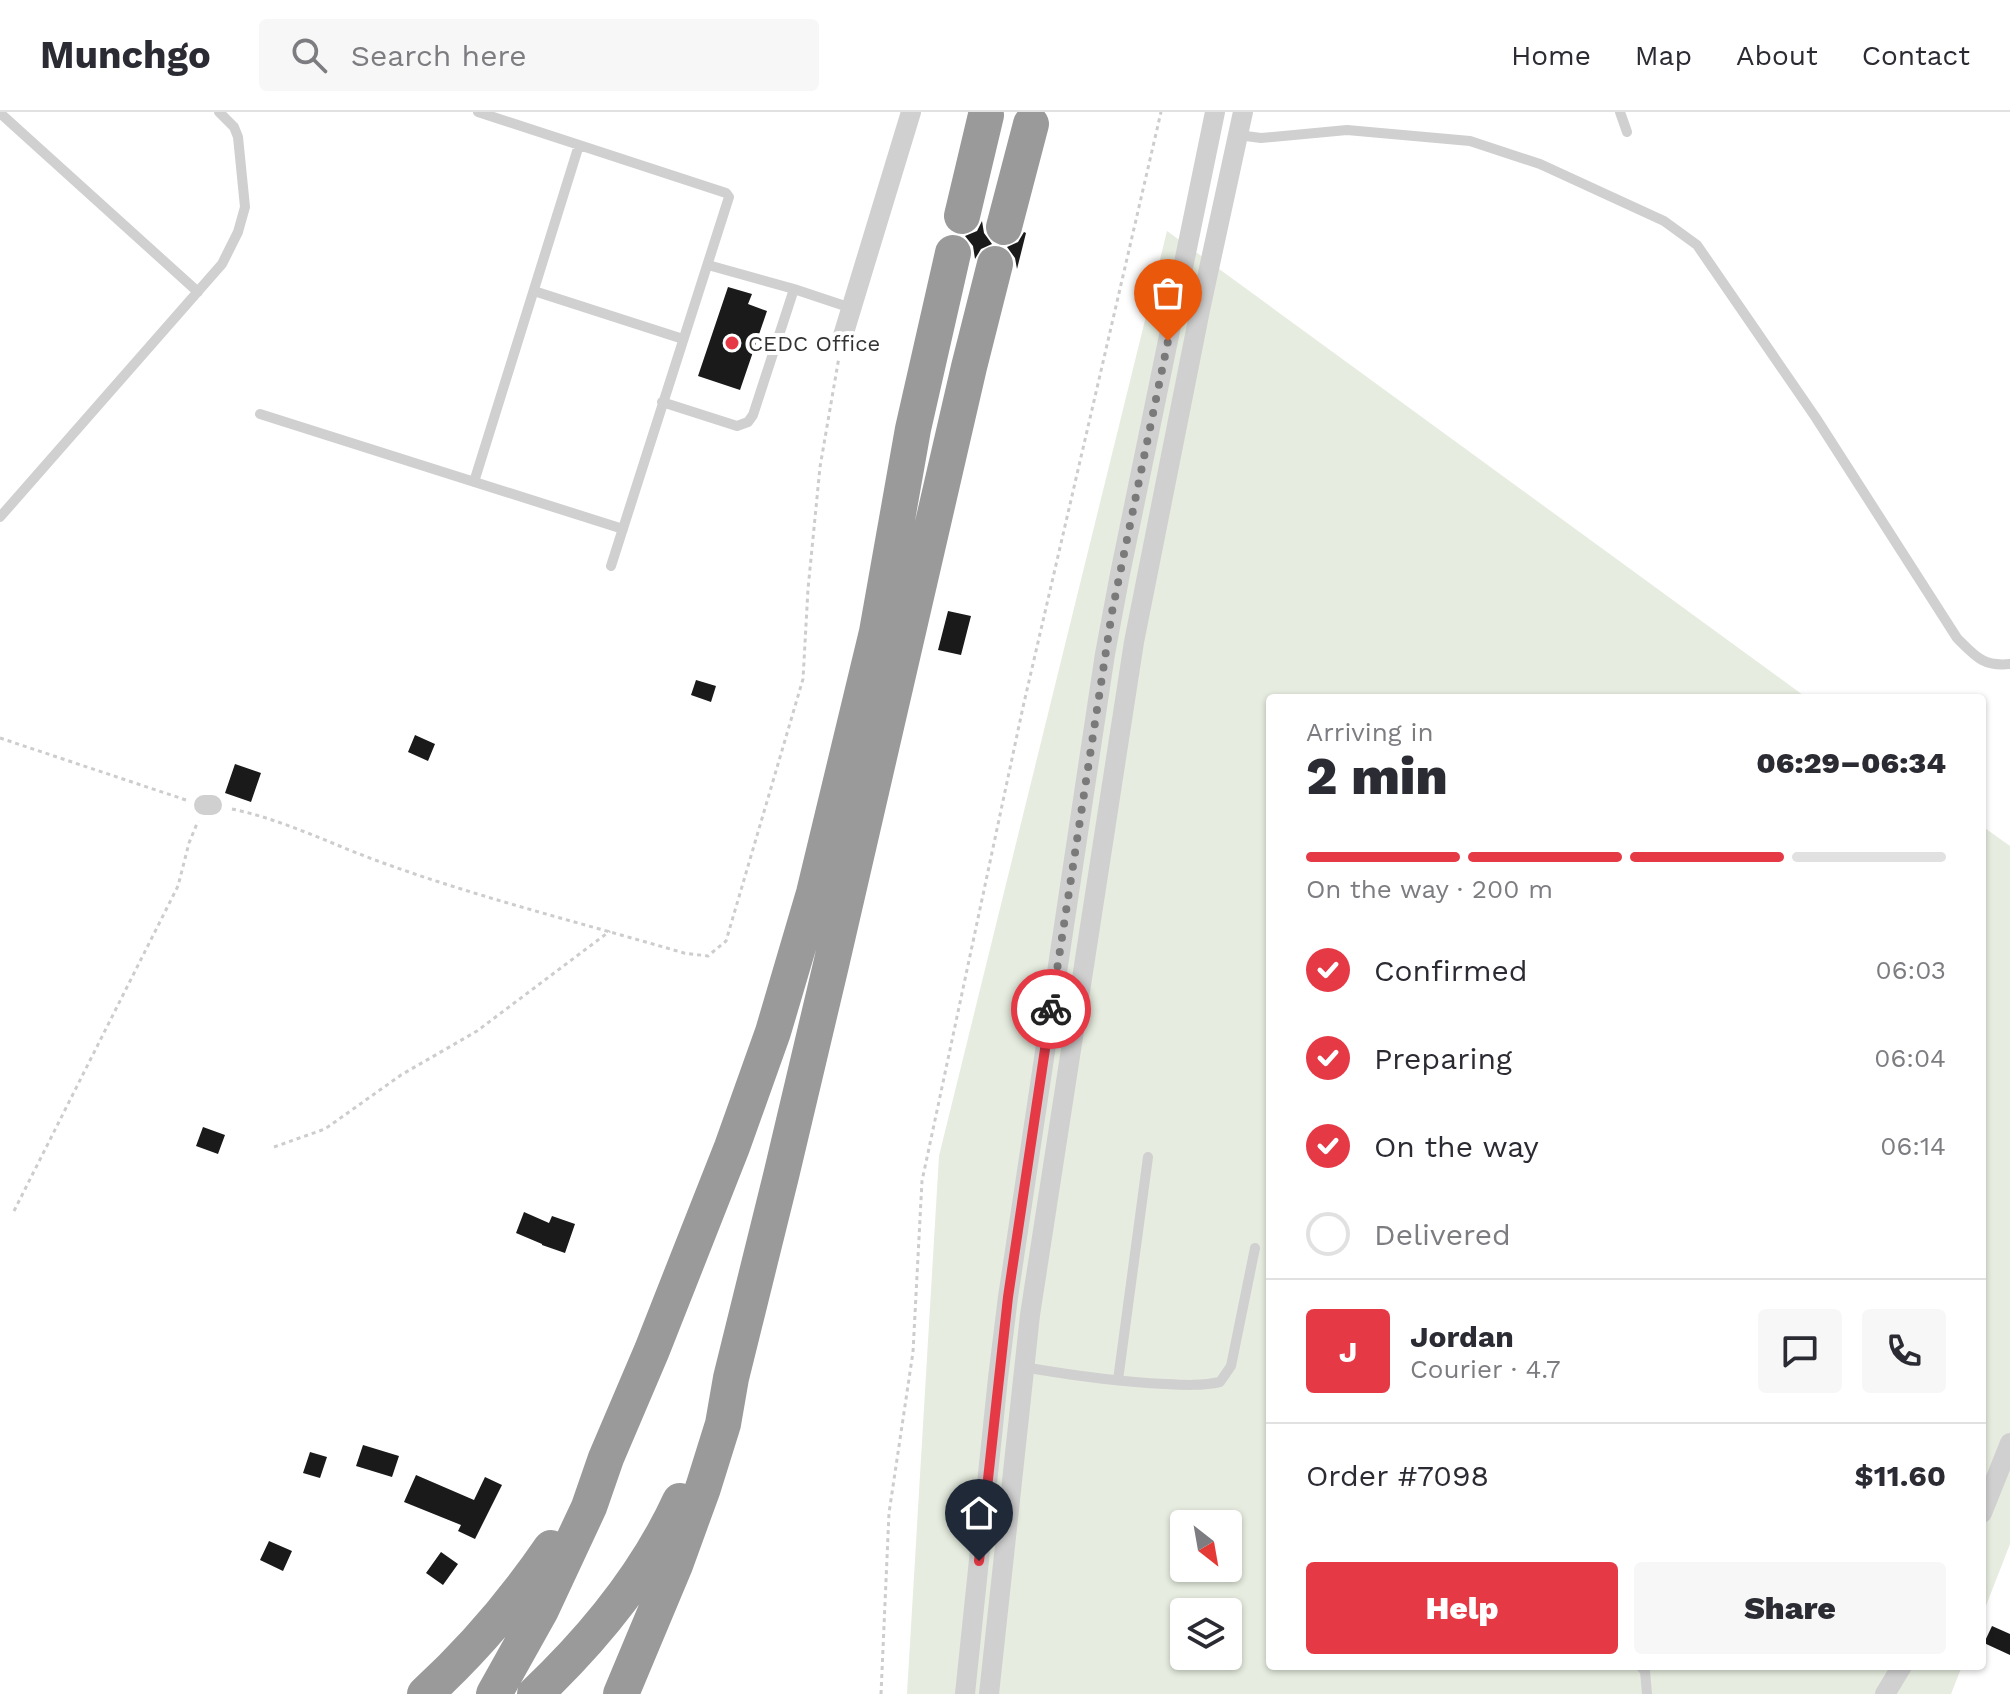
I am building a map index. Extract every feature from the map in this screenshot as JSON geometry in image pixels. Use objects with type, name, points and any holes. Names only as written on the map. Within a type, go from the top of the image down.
[{"type":"highway","points":[[962,216],[986,113]]},
{"type":"highway","points":[[1004,227],[1031,124]]},
{"type":"highway","points":[[494,1694],[541,1610],[589,1507],[738,1134],[769,1044],[838,798],[877,632],[913,429],[953,253]]},
{"type":"highway","points":[[621,1694],[675,1565],[723,1424],[731,1378],[995,264]]},
{"type":"highway","points":[[535,1694],[592,1636],[646,1560],[682,1496],[731,1378]]},
{"type":"highway","points":[[425,1694],[471,1649],[526,1585],[606,1458]]},
{"type":"street","points":[[842,339],[911,112]]},
{"type":"street","points":[[965,1694],[1008,1297],[1079,823],[1115,599],[1215,112]]},
{"type":"street","points":[[989,1694],[1023,1367],[1144,586],[1243,112]]},
{"type":"street","points":[[1986,1503],[2010,1443]]},
{"type":"street","points":[[1885,1694],[1900,1670]]},
{"type":"lane","points":[[0,517],[222,264],[238,232],[245,207],[238,137],[234,127],[219,112]]},
{"type":"lane","points":[[478,112],[726,193],[729,197],[611,566]]},
{"type":"lane","points":[[1620,112],[1627,132]]},
{"type":"lane","points":[[0,113],[198,292]]},
{"type":"lane","points":[[1238,135],[1261,138],[1347,130],[1470,141],[1540,164],[1664,221],[1697,245],[1816,418],[1957,638],[1979,659],[1996,666],[2010,664]]},
{"type":"lane","points":[[474,482],[579,145]]},
{"type":"lane","points":[[708,265],[851,308]]},
{"type":"lane","points":[[662,402],[737,426],[748,422],[753,415],[794,289]]},
{"type":"lane","points":[[534,291],[683,339]]},
{"type":"lane","points":[[260,414],[623,529]]},
{"type":"lane","points":[[1079,823],[1106,826]]},
{"type":"lane","points":[[1118,1380],[1148,1157]]},
{"type":"lane","points":[[1023,1367],[1118,1380],[1204,1386],[1220,1382],[1231,1366],[1255,1248]]},
{"type":"lane","points":[[1644,1670],[1647,1694]]},
{"type":"path","points":[[881,1694],[888,1526],[913,1352],[922,1181],[1023,707],[1161,112]]},
{"type":"path","points":[[0,738],[208,805],[260,815],[387,865],[492,898],[684,953],[708,956],[726,941],[803,679],[820,467],[842,339]]},
{"type":"path","points":[[14,1211],[178,886],[189,843],[208,805]]},
{"type":"path","points":[[274,1147],[325,1129],[401,1075],[477,1031],[610,931]]},
{"type":"shaded area","points":[[1167,231],[1802,694],[1266,694],[1266,1670],[1960,1670],[1951,1694],[907,1694],[939,1156]]},
{"type":"shaded area","points":[[1986,829],[2010,846],[2010,1544],[1986,1606]]},
{"type":"building","points":[[982,221],[984,233],[992,244],[981,249],[975,259],[973,246],[965,236],[977,231]]},
{"type":"building","points":[[1024,232],[1017,269],[1015,258],[1007,247],[1018,242]]},
{"type":"building","name":"CEDC Office","points":[[728,287],[752,294],[748,304],[767,311],[740,390],[698,376]]},
{"type":"building","points":[[948,611],[971,616],[961,655],[938,650]]},
{"type":"building","points":[[696,680],[716,686],[711,702],[691,695]]},
{"type":"building","points":[[415,735],[435,744],[428,761],[408,752]]},
{"type":"building","points":[[235,764],[261,773],[251,802],[225,793]]},
{"type":"building","points":[[203,1127],[225,1135],[218,1154],[196,1146]]},
{"type":"building","points":[[524,1212],[549,1223],[552,1216],[575,1224],[565,1253],[516,1233]]},
{"type":"building","points":[[363,1445],[399,1456],[392,1477],[356,1466]]},
{"type":"building","points":[[310,1452],[327,1457],[320,1478],[303,1473]]},
{"type":"building","points":[[416,1475],[474,1500],[485,1477],[502,1485],[475,1539],[458,1531],[461,1525],[404,1502]]},
{"type":"building","points":[[269,1541],[292,1551],[283,1571],[260,1560]]},
{"type":"building","points":[[441,1552],[458,1564],[443,1585],[426,1573]]},
{"type":"building","points":[[1992,1626],[2010,1634],[2010,1655],[1986,1644]]},
{"type":"way so far","points":[[1051,1009],[1112,612],[1168,341]]},
{"type":"place","name":"CEDC Office","points":[[732,343]]},
{"type":"route","points":[[979,1561],[1008,1297],[1051,1009]]}]
